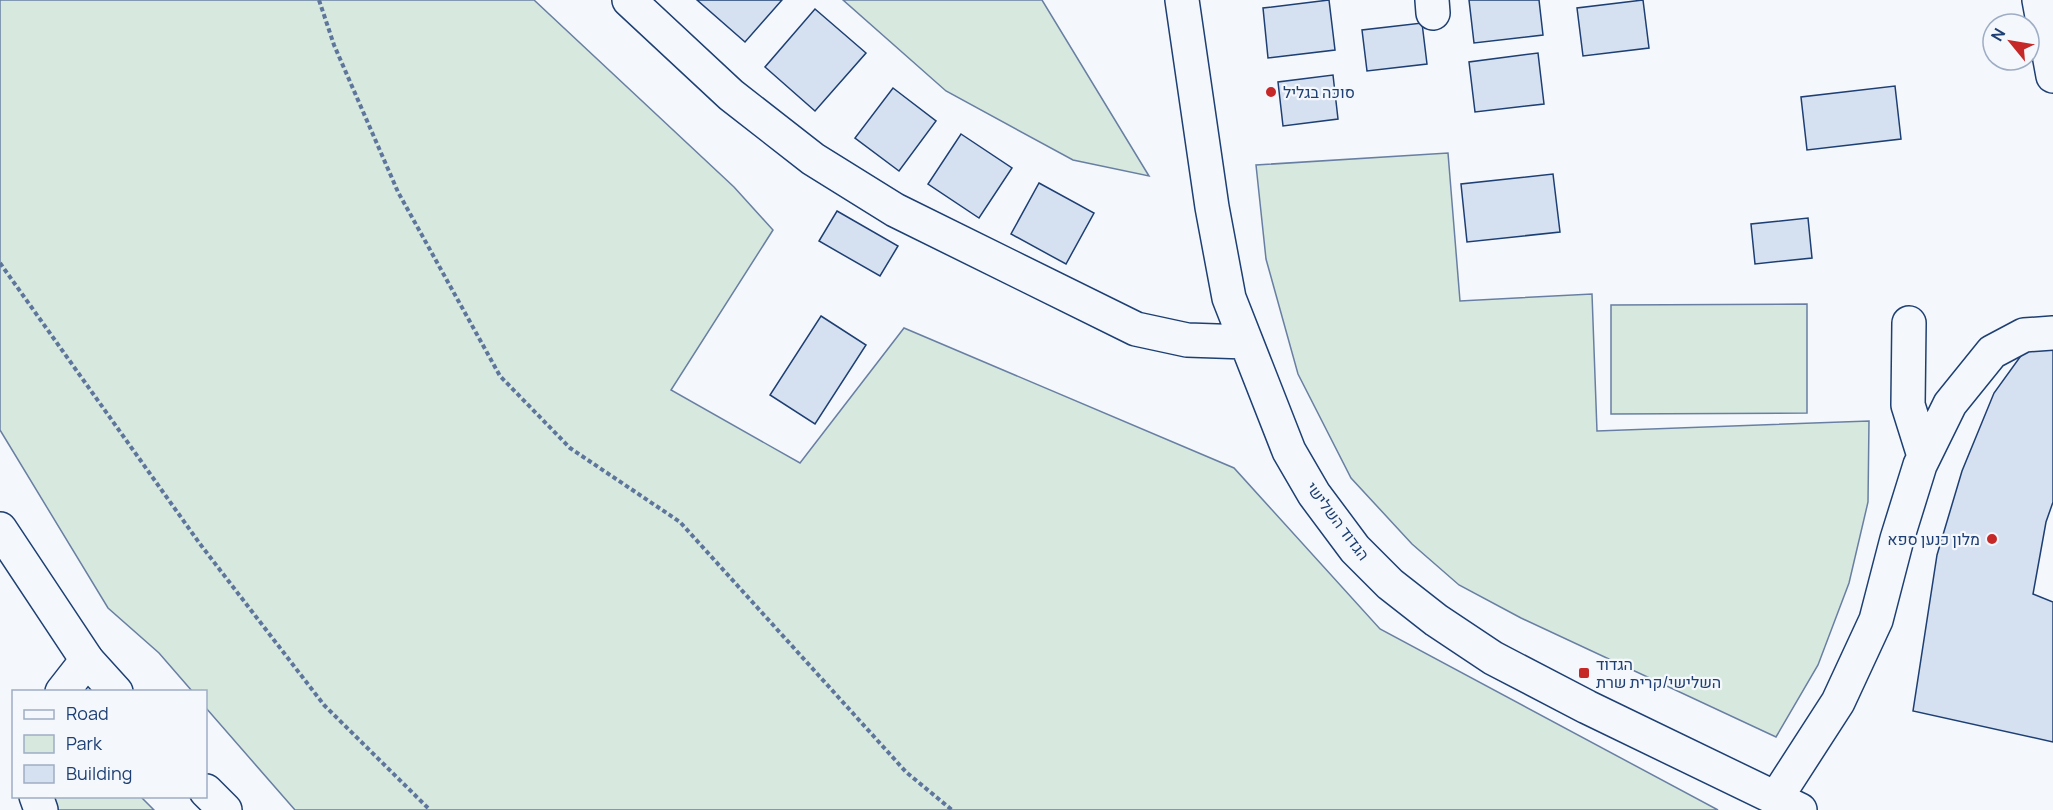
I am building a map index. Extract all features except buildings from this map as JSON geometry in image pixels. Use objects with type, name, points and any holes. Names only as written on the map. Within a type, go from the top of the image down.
[{"type":"street","points":[[629,0],[731,95],[813,159],[895,210],[1136,329],[1187,340],[1246,342]]},
{"type":"street","name":"הגדוד השלישי","points":[[1182,0],[1212,207],[1229,298],[1289,451],[1314,494],[1355,549],[1390,584],[1436,620],[1493,658],[1587,707],[1788,804]]},
{"type":"street","points":[[2039,0],[2053,76]]},
{"type":"street","points":[[1909,323],[1908,405],[1924,456]]},
{"type":"street","points":[[1788,804],[1876,620],[1897,540],[1924,456],[1950,404],[1992,352],[2024,335],[2053,333]]},
{"type":"street","points":[[0,529],[87,660],[114,690]]},
{"type":"street","points":[[64,690],[87,660]]},
{"type":"street","points":[[207,792],[225,810]]},
{"type":"path","points":[[319,0],[334,45],[398,192],[500,376],[570,448],[680,522],[906,772],[952,810]]},
{"type":"path","points":[[0,263],[200,544],[324,705],[430,810]]},
{"type":"green space","points":[[0,0],[534,0],[734,187],[773,230],[671,390],[800,463],[904,328],[1234,468],[1380,629],[1718,810],[295,810],[207,709],[207,690],[191,690],[159,653],[108,608],[0,430]]},
{"type":"green space","points":[[843,0],[1042,0],[1149,176],[1073,160],[946,91]]},
{"type":"green space","points":[[1448,153],[1460,301],[1592,294],[1597,431],[1869,421],[1868,502],[1849,583],[1818,665],[1776,737],[1521,618],[1459,585],[1412,544],[1351,478],[1298,374],[1266,259],[1256,165]]},
{"type":"green space","points":[[1807,304],[1807,413],[1611,414],[1611,305]]},
{"type":"green space","points":[[33,798],[142,798],[154,810],[26,810]]},
{"type":"place","name":"סוכה בגליל","points":[[1271,92]]},
{"type":"place","name":"מלון כנען ספא","points":[[1992,539]]},
{"type":"place","name":"הגדוד השלישי/קרית שרת","points":[[1584,673]]}]
